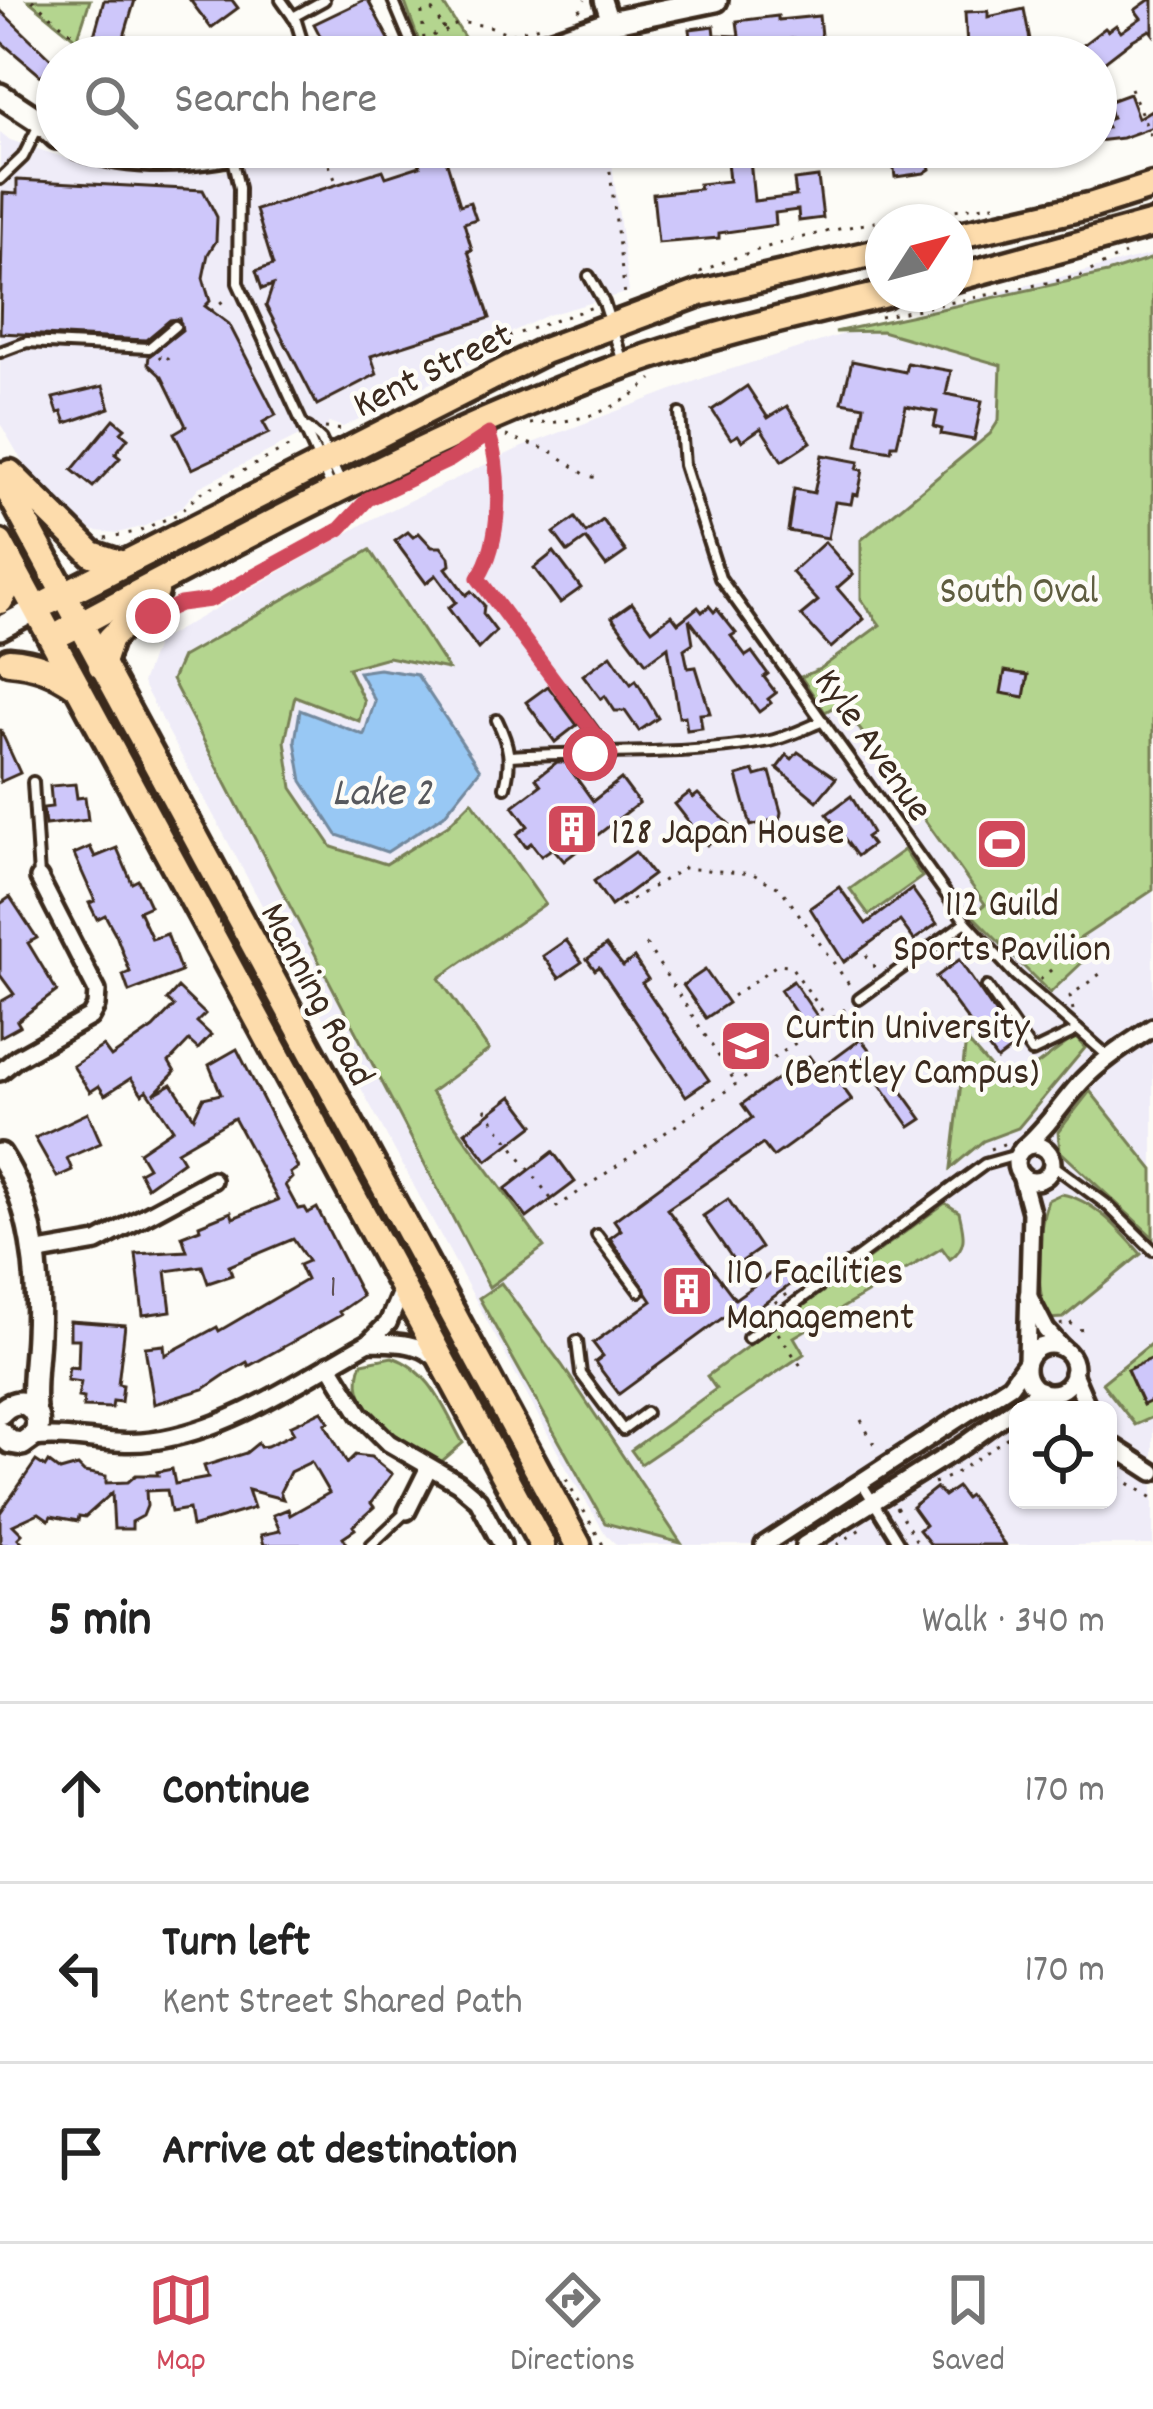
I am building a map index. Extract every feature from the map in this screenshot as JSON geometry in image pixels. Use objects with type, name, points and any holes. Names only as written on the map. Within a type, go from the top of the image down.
[{"type":"main road","points":[[973,232],[1153,186]]},
{"type":"main road","points":[[973,273],[1153,224]]},
{"type":"main road","name":"Kent Street","points":[[36,609],[495,374],[610,324],[700,293],[865,255]]},
{"type":"main road","name":"Kent Street","points":[[52,638],[337,488],[476,424],[675,348],[865,299]]},
{"type":"main road","points":[[659,307],[675,348]]},
{"type":"main road","points":[[0,463],[92,554],[122,564]]},
{"type":"main road","name":"Manning Road","points":[[0,475],[578,1545]]},
{"type":"main road","points":[[0,601],[11,582],[4,551]]},
{"type":"main road","name":"Manning Road","points":[[4,551],[542,1545]]},
{"type":"main road","points":[[101,665],[122,623],[184,566]]},
{"type":"main road","points":[[4,663],[30,662],[80,687]]},
{"type":"main road","points":[[543,1478],[588,1545]]},
{"type":"street","points":[[538,36],[607,11],[716,0]]},
{"type":"street","points":[[0,95],[36,114]]},
{"type":"street","points":[[0,628],[36,609]]},
{"type":"street","points":[[4,663],[52,638]]},
{"type":"street","points":[[0,1072],[89,1017],[96,1006],[97,991],[39,878]]},
{"type":"street","points":[[1020,1152],[1109,1057],[1153,1027]]},
{"type":"street","points":[[1049,1126],[1049,1164],[1031,1211],[1027,1362],[1028,1379],[1057,1401]]},
{"type":"street","points":[[1020,1152],[1033,1144],[1049,1164]]},
{"type":"street","points":[[1020,1152],[1031,1211]]},
{"type":"street","points":[[0,1155],[23,1207],[34,1253],[37,1337],[31,1372],[39,1428],[0,1461]]},
{"type":"street","points":[[1021,1175],[1036,1181],[1049,1164]]},
{"type":"street","points":[[34,1253],[97,1242],[212,1180]]},
{"type":"street","points":[[0,1433],[10,1442],[62,1434],[101,1442],[150,1442],[210,1428],[369,1342],[388,1323],[404,1285]]},
{"type":"street","points":[[1027,1292],[1046,1330],[1072,1359],[1085,1401]]},
{"type":"street","points":[[369,1342],[424,1348],[448,1366]]},
{"type":"street","points":[[764,1545],[1010,1384],[1042,1346],[1062,1348]]},
{"type":"street","points":[[328,1364],[388,1443],[458,1483],[478,1500],[502,1545]]},
{"type":"street","points":[[5,1408],[31,1372]]},
{"type":"street","points":[[804,1545],[879,1507],[1046,1391],[1066,1386],[1073,1373]]},
{"type":"street","points":[[5,1408],[22,1402],[62,1434]]},
{"type":"street","points":[[1117,1448],[1153,1472]]},
{"type":"street","points":[[407,1511],[429,1467]]},
{"type":"lane","points":[[281,0],[299,36]]},
{"type":"lane","points":[[292,17],[324,0]]},
{"type":"lane","points":[[393,0],[409,36]]},
{"type":"lane","points":[[0,179],[36,141]]},
{"type":"lane","points":[[234,168],[239,188],[238,283],[307,427],[309,445],[324,461],[337,488]]},
{"type":"lane","points":[[590,276],[624,365]]},
{"type":"lane","points":[[0,352],[27,342],[149,348],[175,326]]},
{"type":"lane","name":"Kyle Avenue","points":[[680,414],[684,465],[720,578],[966,922],[1016,976],[1109,1057]]},
{"type":"lane","points":[[564,692],[611,756]]},
{"type":"lane","points":[[497,720],[509,745],[505,787]]},
{"type":"lane","points":[[510,756],[562,752],[611,756],[774,740],[823,722]]},
{"type":"lane","points":[[33,782],[39,878]]},
{"type":"lane","points":[[860,999],[966,922]]},
{"type":"lane","points":[[987,987],[1032,1052],[1078,1030]]},
{"type":"lane","points":[[748,1337],[985,1164],[1020,1152]]},
{"type":"lane","points":[[1049,1164],[1106,1204],[1153,1250]]},
{"type":"lane","points":[[597,1235],[639,1291]]},
{"type":"lane","points":[[577,1341],[581,1374],[623,1430],[646,1413]]},
{"type":"lane","points":[[862,1482],[900,1545]]},
{"type":"lane","points":[[371,1545],[407,1511]]},
{"type":"path","points":[[32,0],[74,36]]},
{"type":"path","points":[[423,0],[448,36]]},
{"type":"path","points":[[423,0],[424,36]]},
{"type":"path","points":[[576,15],[585,0]]},
{"type":"path","points":[[528,36],[554,21]]},
{"type":"path","points":[[432,36],[442,28],[465,23],[489,26],[500,36]]},
{"type":"path","points":[[1132,88],[1153,142]]},
{"type":"path","points":[[330,168],[337,184]]},
{"type":"path","points":[[610,168],[625,296]]},
{"type":"path","points":[[851,229],[915,214],[1006,204]]},
{"type":"path","points":[[866,320],[1080,275],[1131,250]]},
{"type":"path","points":[[212,311],[224,300]]},
{"type":"path","points":[[158,355],[164,362],[168,357]]},
{"type":"path","points":[[521,424],[576,421],[613,409],[657,374]]},
{"type":"path","points":[[564,692],[478,578],[488,556],[496,512],[489,434],[510,436],[551,451],[586,476],[599,478]]},
{"type":"path","points":[[428,470],[456,456]]},
{"type":"path","points":[[165,610],[210,600],[330,534],[380,492]]},
{"type":"path","points":[[485,1109],[557,1207],[860,999],[782,889],[753,874],[684,868],[621,905]]},
{"type":"path","points":[[646,944],[737,1084]]},
{"type":"path","points":[[866,956],[885,981]]},
{"type":"path","points":[[733,996],[778,964],[790,965],[830,1020]]},
{"type":"path","points":[[1038,982],[1052,968]]},
{"type":"path","points":[[1073,1012],[1070,996],[1100,974]]},
{"type":"path","points":[[745,1322],[782,1294],[796,1292]]},
{"type":"path","points":[[760,1311],[801,1366]]},
{"type":"path","points":[[1049,1328],[1069,1321],[1077,1330],[1088,1329]]},
{"type":"path","points":[[931,1484],[953,1475],[1009,1436]]},
{"type":"path","points":[[1117,1476],[1153,1498]]},
{"type":"path","points":[[837,1545],[879,1507],[896,1507],[908,1499]]},
{"type":"path","points":[[896,1507],[920,1545]]},
{"type":"shaded area","points":[[0,132],[36,148],[36,168],[203,168],[221,172],[234,168],[613,168],[629,292],[548,315],[497,339],[477,360],[343,427],[329,422],[326,430],[299,436],[199,487],[181,508],[145,526],[118,533],[94,531],[68,517],[37,487],[0,423]]},
{"type":"shaded area","name":"Curtin University (Bentley Campus)","points":[[1153,254],[1153,1545],[617,1545],[606,1535],[568,1471],[142,683],[157,642],[372,519],[522,447],[709,376],[920,312],[973,312],[973,299]]},
{"type":"green space","points":[[28,0],[90,0],[78,36],[72,36]]},
{"type":"green space","points":[[404,0],[441,0],[463,36],[417,36]]},
{"type":"green space","name":"South Oval","points":[[1153,258],[1153,890],[1079,939],[1088,957],[1050,993],[972,915],[985,904],[841,703],[825,712],[801,677],[820,669],[880,625],[861,599],[861,540],[990,434],[999,420],[1001,365],[882,331],[835,332],[927,312],[973,312],[973,302],[1107,273]]},
{"type":"green space","points":[[370,550],[448,669],[388,657],[348,668],[364,701],[359,721],[295,696],[285,741],[292,788],[332,847],[386,864],[448,825],[472,801],[545,904],[439,978],[489,1050],[431,1092],[544,1247],[489,1287],[172,680],[182,657]]},
{"type":"green space","points":[[904,850],[922,877],[869,915],[850,889]]},
{"type":"green space","points":[[1075,1037],[1085,1048],[1018,1128],[983,1141],[951,1168],[966,1040],[1007,1087]]},
{"type":"green space","points":[[1090,1091],[1153,1170],[1153,1237],[1060,1151],[1058,1132]]},
{"type":"green space","points":[[1061,1194],[1095,1209],[1141,1254],[1063,1318],[1047,1319],[1040,1290],[1039,1244],[1048,1200]]},
{"type":"green space","points":[[945,1203],[961,1219],[963,1238],[956,1254],[950,1259],[942,1248],[794,1337],[804,1354],[641,1464],[631,1450],[716,1389],[707,1376]]},
{"type":"green space","points":[[501,1283],[681,1543],[605,1523],[479,1298]]},
{"type":"green space","points":[[1153,1342],[1153,1417],[1135,1425],[1102,1383]]},
{"type":"green space","points":[[392,1357],[427,1381],[463,1443],[441,1462],[381,1423],[361,1396],[362,1363]]},
{"type":"water","name":"Lake 2","points":[[379,669],[417,675],[480,770],[444,815],[387,852],[337,835],[302,781],[295,741],[300,710],[364,735],[375,701],[359,672]]},
{"type":"building","points":[[104,0],[135,0],[124,36],[94,36]]},
{"type":"building","points":[[190,0],[232,0],[238,8],[211,28]]},
{"type":"building","points":[[368,0],[387,36],[320,36],[314,24]]},
{"type":"building","points":[[1153,0],[1153,34],[1150,30],[1117,52],[1117,36],[1095,36],[1116,25],[1121,32],[1141,18],[1135,10]]},
{"type":"building","points":[[1024,9],[1029,36],[966,36],[965,12],[988,11],[988,17]]},
{"type":"building","points":[[0,10],[36,45],[36,72],[0,41]]},
{"type":"building","points":[[819,16],[821,36],[739,36],[737,21]]},
{"type":"building","points":[[714,26],[715,35],[739,36],[691,36],[690,29]]},
{"type":"building","points":[[1129,94],[1138,118],[1153,109],[1153,127],[1117,139],[1117,98]]},
{"type":"building","points":[[414,168],[449,168],[460,205],[470,202],[476,219],[464,223],[490,318],[371,356],[377,374],[317,405],[266,306],[273,285],[262,289],[256,271],[273,265],[256,210],[383,170],[386,177]]},
{"type":"building","points":[[728,168],[751,168],[754,201],[796,196],[794,180],[818,177],[823,218],[799,221],[798,210],[775,213],[776,225],[719,233],[719,238],[658,243],[653,194],[729,181]]},
{"type":"building","points":[[894,168],[930,168],[924,173],[895,177]]},
{"type":"building","points":[[17,180],[203,190],[217,217],[216,241],[203,278],[210,301],[205,306],[229,324],[276,415],[263,422],[269,433],[192,469],[174,433],[186,426],[162,377],[148,364],[149,356],[182,330],[179,319],[170,320],[146,340],[0,333],[3,193],[17,194]]},
{"type":"building","points":[[852,361],[905,372],[907,363],[951,371],[946,394],[982,401],[974,440],[941,434],[942,429],[934,427],[937,412],[906,406],[897,445],[891,451],[857,445],[864,406],[842,402]]},
{"type":"building","points":[[103,386],[110,408],[66,423],[62,412],[58,413],[53,398]]},
{"type":"building","points":[[747,386],[768,418],[787,406],[811,442],[782,461],[761,428],[742,441],[738,435],[731,439],[712,410]]},
{"type":"building","points":[[114,419],[128,438],[115,454],[120,458],[93,487],[72,470]]},
{"type":"building","points":[[822,455],[859,462],[857,469],[863,470],[858,495],[853,494],[851,504],[835,502],[828,538],[788,531],[794,489],[814,493]]},
{"type":"building","points":[[575,518],[586,533],[603,520],[626,552],[606,566],[586,539],[568,552],[554,533]]},
{"type":"building","points":[[408,532],[413,537],[419,533],[432,547],[441,547],[449,557],[446,568],[466,595],[471,591],[484,605],[483,614],[496,631],[478,649],[448,608],[456,602],[436,575],[426,583],[395,541]]},
{"type":"building","points":[[825,542],[853,574],[837,588],[864,619],[831,648],[801,615],[818,601],[792,572]]},
{"type":"building","points":[[554,552],[581,588],[560,603],[534,568]]},
{"type":"building","points":[[632,603],[652,630],[672,615],[678,623],[698,607],[702,612],[709,606],[714,612],[717,609],[746,656],[752,652],[768,674],[764,677],[776,693],[768,699],[771,703],[759,712],[689,619],[693,643],[684,649],[688,668],[696,667],[710,713],[700,714],[702,728],[687,730],[685,716],[679,717],[668,647],[646,663],[612,617]]},
{"type":"building","points":[[611,655],[631,684],[636,680],[658,718],[639,731],[625,711],[615,711],[605,696],[601,699],[583,675]]},
{"type":"building","points":[[1005,671],[1028,675],[1024,697],[1001,693]]},
{"type":"building","points":[[548,686],[577,725],[555,742],[526,702]]},
{"type":"building","points":[[0,729],[20,773],[0,782]]},
{"type":"building","points":[[798,752],[836,778],[817,801],[777,768],[787,755],[792,759]]},
{"type":"building","points":[[557,762],[565,762],[593,801],[621,779],[639,803],[564,861],[553,848],[541,856],[531,843],[526,847],[517,834],[528,826],[513,806],[541,785],[536,778]]},
{"type":"building","points":[[754,771],[756,776],[770,772],[781,812],[780,818],[751,826],[737,776]]},
{"type":"building","points":[[75,784],[77,798],[85,797],[88,820],[45,825],[43,808],[52,807],[50,786]]},
{"type":"building","points":[[689,793],[693,798],[698,794],[731,826],[707,845],[675,804]]},
{"type":"building","points":[[851,796],[872,833],[866,837],[872,845],[857,856],[827,814]]},
{"type":"building","points":[[90,847],[95,857],[117,848],[132,883],[138,880],[150,906],[139,911],[152,939],[167,934],[181,972],[129,992],[123,975],[130,972],[116,935],[105,915],[97,919],[89,903],[95,901],[74,854]]},
{"type":"building","points":[[635,852],[653,875],[611,906],[594,881]]},
{"type":"building","points":[[839,887],[866,924],[912,889],[937,924],[914,940],[900,921],[844,962],[810,908]]},
{"type":"building","points":[[10,897],[37,938],[28,943],[57,991],[17,1021],[20,1026],[0,1037],[0,1002],[14,994],[0,975],[0,904]]},
{"type":"building","points":[[566,940],[582,962],[559,978],[543,956]]},
{"type":"building","points":[[606,945],[623,966],[634,958],[648,979],[642,983],[709,1080],[686,1096],[599,967],[595,970],[587,959]]},
{"type":"building","points":[[959,960],[1017,1045],[997,1060],[936,977]]},
{"type":"building","points":[[705,970],[728,1003],[706,1018],[683,985]]},
{"type":"building","points":[[793,981],[817,1016],[804,1025],[780,990]]},
{"type":"building","points":[[178,988],[205,1014],[197,1022],[211,1035],[198,1049],[189,1041],[169,1062],[175,1072],[154,1094],[172,1084],[194,1117],[203,1098],[221,1094],[209,1065],[237,1049],[298,1168],[285,1185],[298,1209],[308,1213],[317,1208],[362,1296],[341,1315],[249,1366],[247,1362],[204,1389],[154,1404],[145,1347],[164,1345],[165,1355],[217,1327],[219,1331],[306,1280],[299,1265],[308,1261],[293,1239],[229,1266],[232,1275],[208,1283],[202,1266],[166,1271],[171,1311],[143,1315],[136,1254],[187,1251],[182,1236],[200,1229],[199,1225],[278,1200],[234,1118],[177,1151],[183,1161],[147,1187],[139,1172],[148,1167],[139,1152],[173,1129],[147,1090],[142,1094],[131,1078],[105,1095],[99,1086],[90,1092],[73,1066],[103,1046],[111,1057],[153,1028],[174,1006],[167,1000]]},
{"type":"building","name":"110 Facilities Management","points":[[861,1039],[871,1052],[836,1078],[852,1100],[773,1157],[763,1144],[667,1209],[735,1299],[781,1266],[793,1283],[744,1318],[736,1308],[619,1394],[595,1362],[603,1356],[593,1343],[652,1301],[610,1238],[621,1230],[614,1220],[752,1118],[742,1104],[809,1056],[819,1070]]},
{"type":"building","points":[[888,1072],[922,1119],[910,1127],[877,1080]]},
{"type":"building","points":[[512,1096],[534,1125],[487,1161],[465,1132]]},
{"type":"building","points":[[88,1113],[101,1143],[67,1158],[72,1170],[57,1177],[35,1138]]},
{"type":"building","points":[[553,1152],[575,1182],[527,1218],[505,1189]]},
{"type":"building","points":[[728,1199],[761,1248],[737,1265],[703,1216]]},
{"type":"building","points":[[70,1321],[125,1325],[118,1384],[123,1385],[121,1402],[113,1401],[112,1408],[83,1407],[84,1398],[78,1397],[81,1382],[67,1380],[69,1367],[78,1368],[79,1339],[70,1339]]},
{"type":"building","points":[[1153,1358],[1153,1400],[1143,1405],[1127,1370]]},
{"type":"building","points":[[322,1411],[347,1463],[355,1455],[371,1457],[392,1474],[371,1503],[374,1507],[343,1537],[348,1545],[264,1545],[261,1535],[280,1531],[273,1515],[288,1509],[290,1515],[329,1493],[311,1462],[290,1472],[280,1492],[283,1499],[248,1490],[254,1508],[192,1527],[189,1509],[171,1512],[167,1490],[146,1491],[143,1516],[132,1522],[132,1529],[114,1529],[112,1493],[78,1521],[51,1516],[49,1520],[39,1513],[13,1525],[25,1545],[0,1545],[0,1513],[36,1461],[45,1467],[48,1462],[60,1471],[78,1466],[84,1472],[106,1476],[106,1483],[172,1469],[175,1484],[208,1478],[204,1466],[246,1453],[258,1443],[267,1446],[294,1433],[290,1426]]},
{"type":"building","points":[[957,1487],[965,1498],[969,1495],[1005,1545],[931,1545],[919,1530],[925,1525],[912,1507],[936,1488],[944,1496]]},
{"type":"place","name":"128 Japan House","points":[[572,829]]},
{"type":"place","name":"112 Guild Sports Pavilion","points":[[1002,844]]},
{"type":"place","name":"Curtin University (Bentley Campus)","points":[[746,1046]]},
{"type":"place","name":"110 Facilities Management","points":[[687,1291]]},
{"type":"route","points":[[153,616],[180,604],[210,600],[340,529],[368,499],[450,460],[489,434],[496,512],[488,556],[478,578],[611,756],[590,754]]}]
